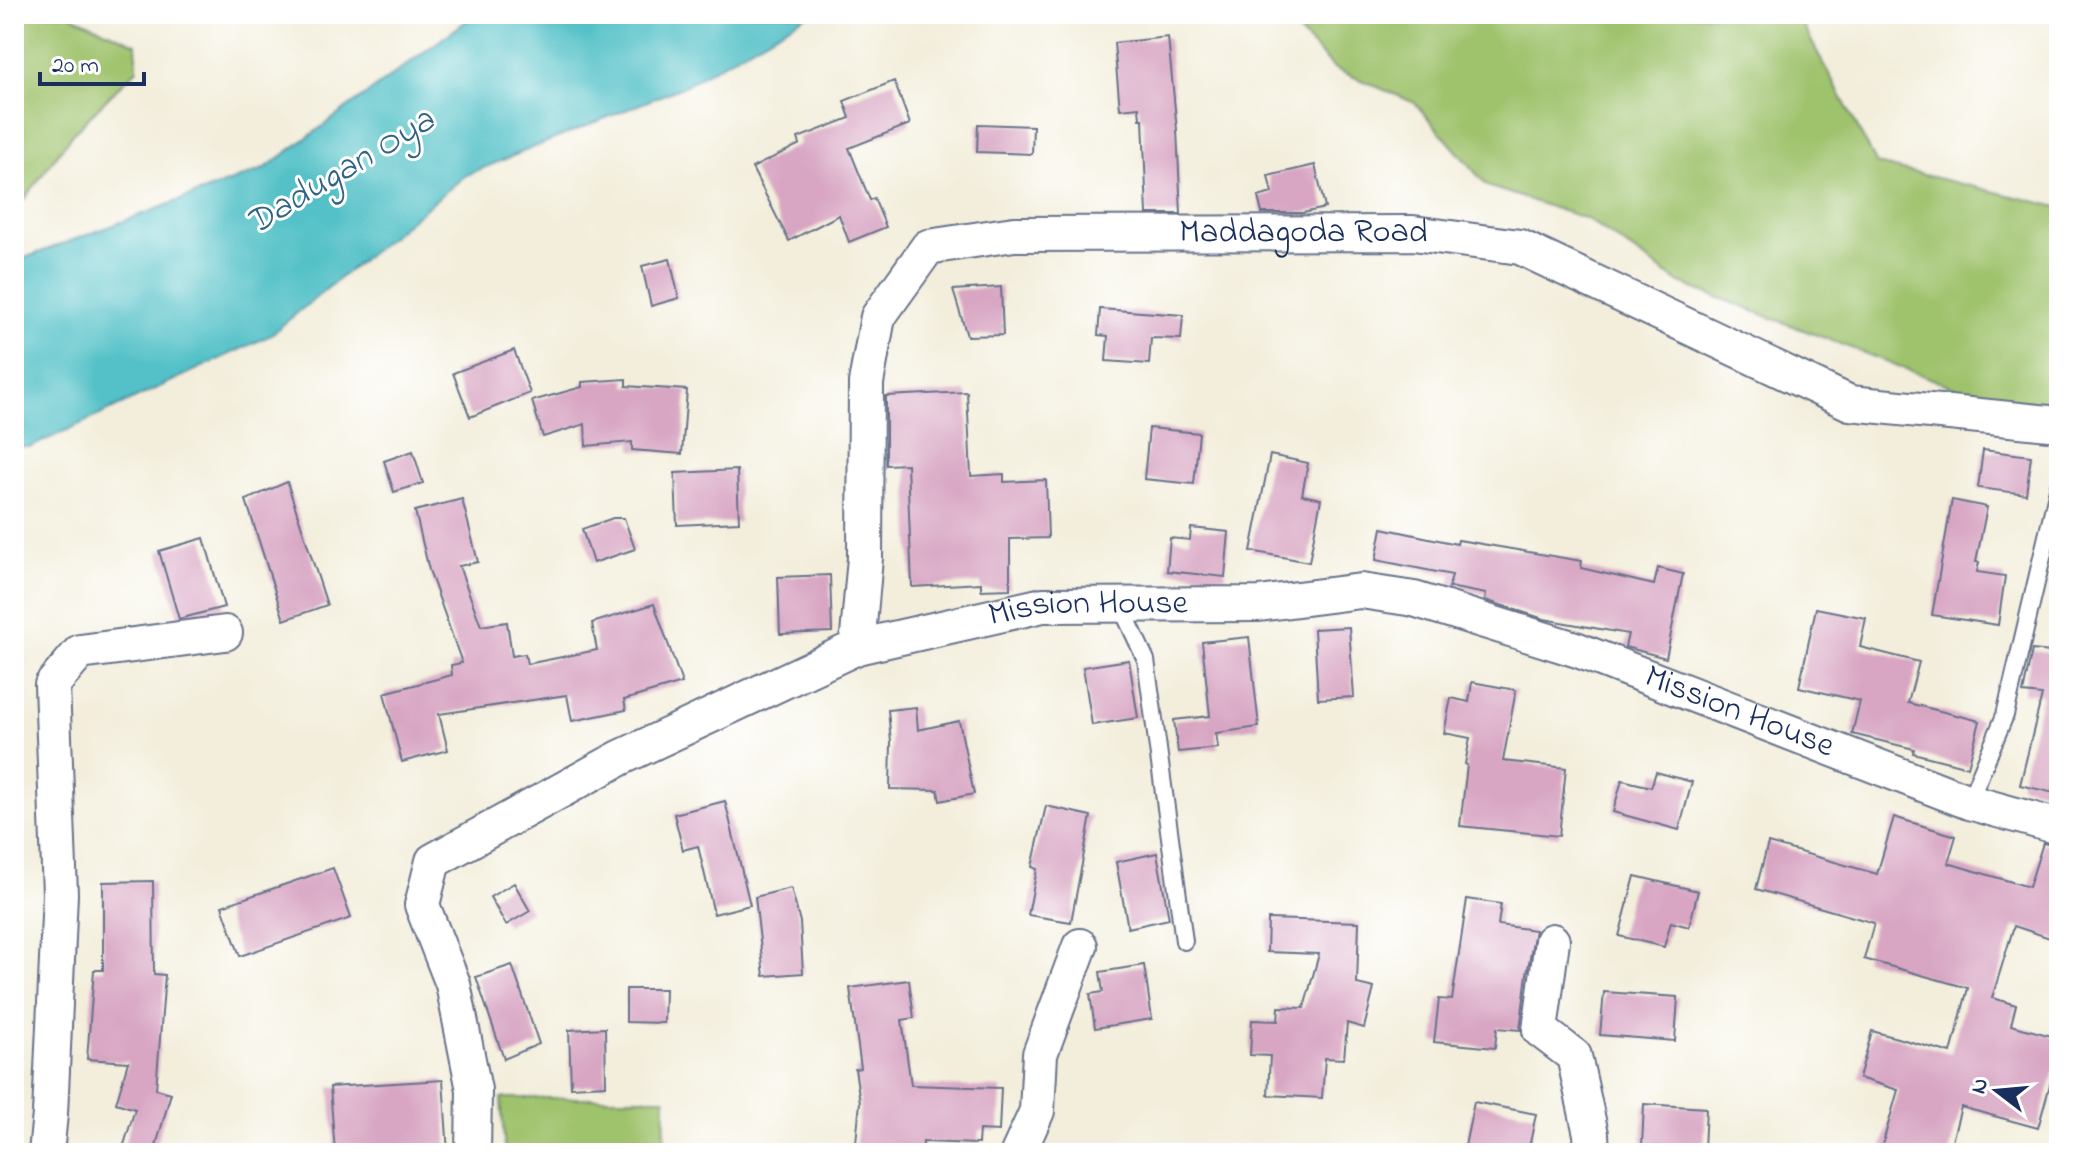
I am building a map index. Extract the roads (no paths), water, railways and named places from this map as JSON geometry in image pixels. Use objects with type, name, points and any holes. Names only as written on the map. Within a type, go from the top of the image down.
[{"type":"street","name":"Maddagoda Road","points":[[857,647],[865,558],[866,383],[878,317],[928,247],[1014,234],[1413,233],[1520,247],[1850,403],[2059,424]]},
{"type":"street","name":"Mission House","points":[[473,1153],[474,1090],[453,984],[422,905],[433,861],[620,758],[857,647],[1043,605],[1259,604],[1361,591],[1414,599],[1578,650],[1969,802],[2059,827]]},
{"type":"street","points":[[46,1153],[60,894],[52,685],[80,652],[225,633]]},
{"type":"street","points":[[1552,941],[1540,1030],[1574,1056],[1591,1134],[1592,1153]]},
{"type":"street","points":[[1018,1153],[1037,1111],[1040,1054],[1080,946]]},
{"type":"lane","points":[[1969,802],[2005,715],[2059,485]]},
{"type":"lane","points":[[1119,603],[1146,660],[1184,941]]},
{"type":"water","name":"Dadugan Oya","points":[[476,14],[809,14],[682,87],[466,175],[269,336],[31,447],[14,447],[14,262],[264,169]]}]
